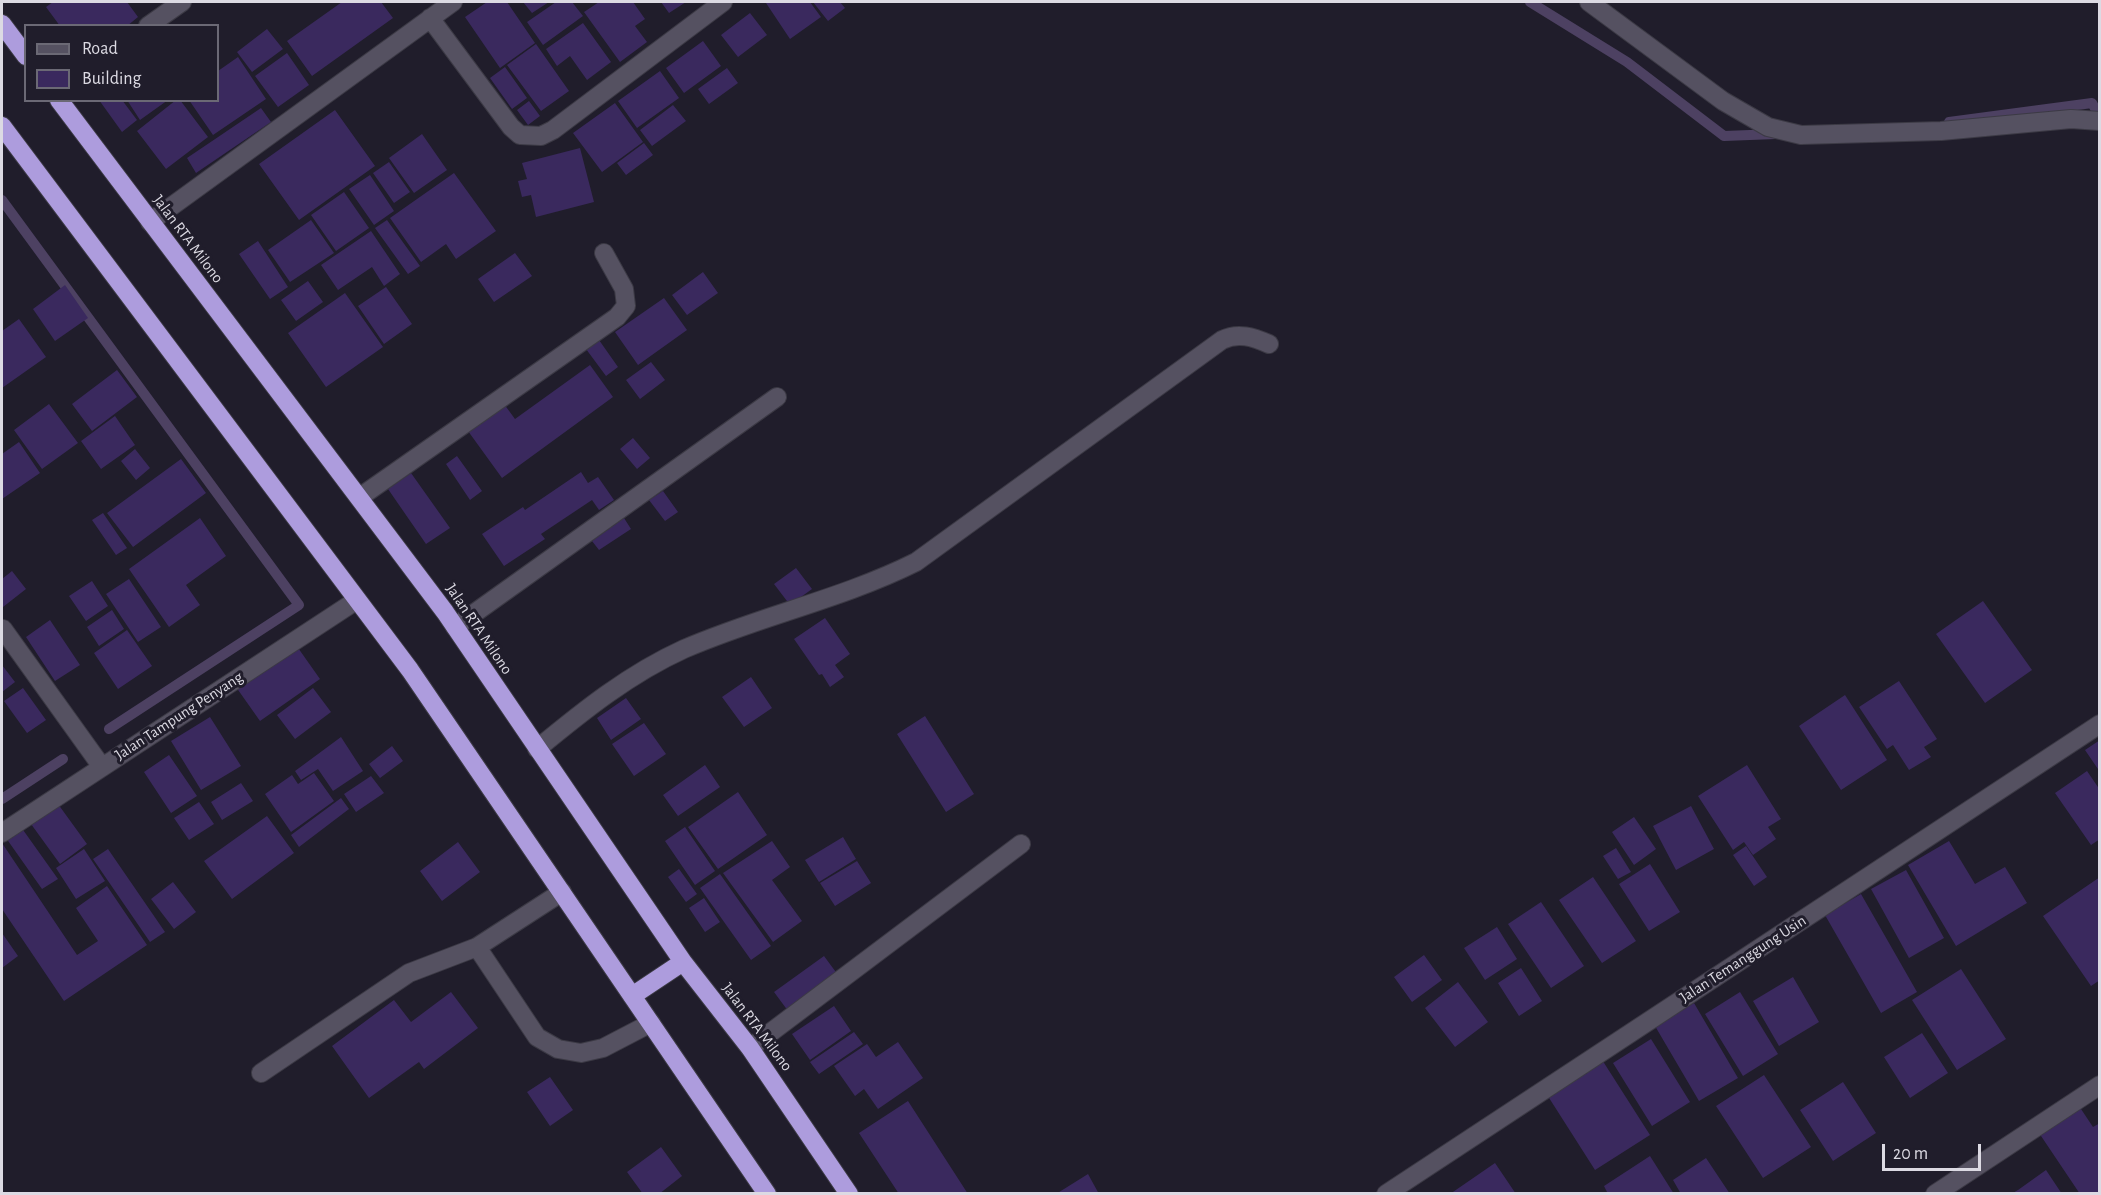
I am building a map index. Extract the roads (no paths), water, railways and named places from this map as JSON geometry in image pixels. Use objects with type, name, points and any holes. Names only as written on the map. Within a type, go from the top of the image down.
[{"type":"highway","points":[[2,24],[24,53]]},
{"type":"highway","name":"Jalan RTA Milono","points":[[60,102],[360,497],[455,627],[683,962],[750,1047],[849,1194]]},
{"type":"highway","points":[[2,126],[453,732],[767,1194]]},
{"type":"highway","points":[[632,996],[683,962]]},
{"type":"street","points":[[151,24],[182,2]]},
{"type":"street","points":[[150,222],[453,2]]},
{"type":"street","points":[[430,18],[511,127],[520,135],[541,136],[553,130],[723,2]]},
{"type":"street","points":[[1589,2],[1723,101],[1768,127],[1801,135],[1941,131],[2071,119],[2100,121]]},
{"type":"street","points":[[360,497],[618,317],[626,306],[624,289],[604,253]]},
{"type":"street","points":[[537,749],[631,677],[683,650],[740,626],[892,574],[916,562],[1222,340],[1230,336],[1242,336],[1256,338],[1269,344]]},
{"type":"street","points":[[455,627],[777,397]]},
{"type":"street","name":"Jalan Tampung Penyang","points":[[2,833],[357,600]]},
{"type":"street","points":[[3,628],[102,767]]},
{"type":"street","name":"Jalan Temanggung Usin","points":[[1386,1194],[2100,724]]},
{"type":"street","points":[[750,1047],[1022,844]]},
{"type":"street","points":[[261,1073],[409,973],[477,948],[562,892]]},
{"type":"street","points":[[477,948],[537,1037],[558,1049],[581,1053],[603,1048],[651,1023]]},
{"type":"street","points":[[1935,1194],[2100,1084]]},
{"type":"waterway","points":[[1530,2],[1627,62],[1724,136],[1776,134]]},
{"type":"waterway","points":[[1949,122],[2092,103],[2100,117]]},
{"type":"waterway","points":[[2,200],[299,605],[109,729]]},
{"type":"waterway","points":[[2,799],[63,759]]}]
